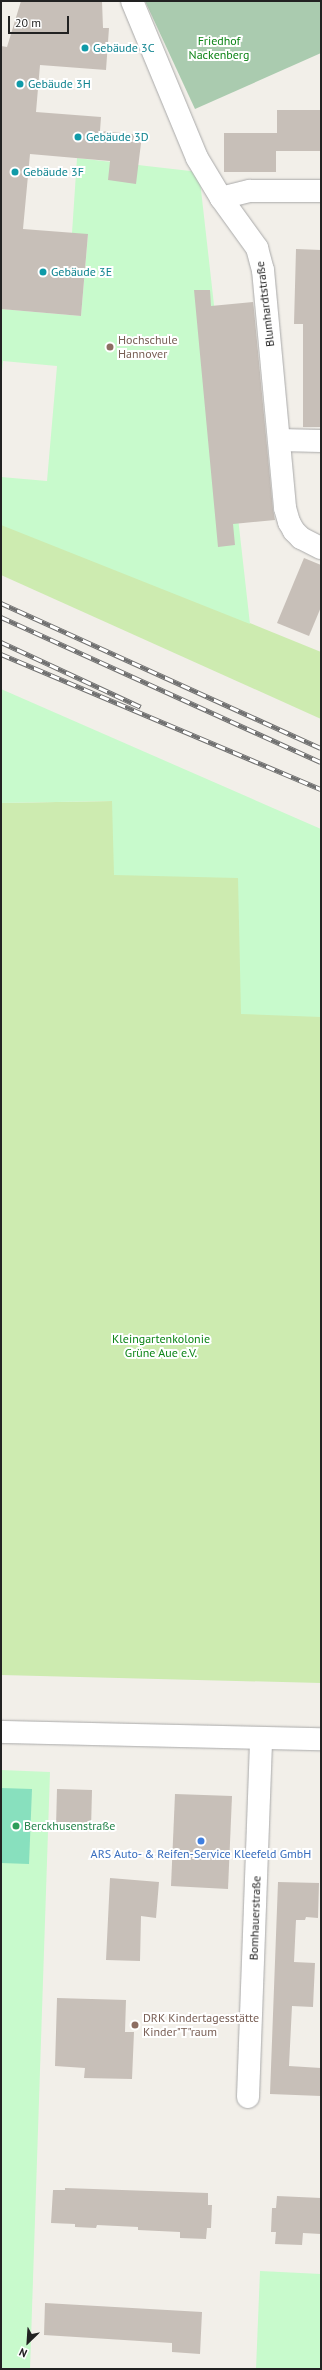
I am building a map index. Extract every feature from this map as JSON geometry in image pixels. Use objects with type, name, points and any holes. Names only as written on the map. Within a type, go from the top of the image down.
[{"type":"street","name":"Blumhardtstraße","points":[[132,1],[197,158],[221,198],[257,248],[263,270],[285,508],[289,522],[302,538],[321,548]]},
{"type":"street","points":[[221,198],[250,191],[321,191]]},
{"type":"street","points":[[279,440],[321,441]]},
{"type":"street","points":[[1,1732],[321,1739]]},
{"type":"street","name":"Bomhauerstraße","points":[[248,2097],[261,1738]]},
{"type":"green space","name":"Friedhof Nackenberg","points":[[145,1],[321,1],[321,53],[195,109]]},
{"type":"green space","name":"Hochschule Hannover","points":[[77,158],[199,172],[250,624],[1,525],[1,477],[47,481],[57,366],[3,361],[1,381],[1,309],[81,316],[88,235],[72,233]]},
{"type":"green space","points":[[1,522],[321,652],[321,719],[1,575]]},
{"type":"green space","points":[[1,689],[321,829],[321,1017],[241,1014],[238,878],[114,875],[112,801],[1,803]]},
{"type":"green space","name":"Kleingartenkolonie Grüne Aue e.V.","points":[[113,801],[238,878],[321,891],[321,1683],[1,1675],[1,803]]},
{"type":"green space","points":[[1,1770],[50,1772],[30,2369],[1,2369]]},
{"type":"green space","name":"Berckhusenstraße","points":[[1,1788],[32,1789],[29,1864],[1,1863]]},
{"type":"green space","points":[[260,2271],[321,2274],[321,2369],[256,2369]]},
{"type":"building","points":[[21,1],[102,1],[103,28],[109,28],[106,70],[40,65],[36,112],[101,117],[100,131],[142,135],[136,184],[108,180],[110,161],[30,154],[23,229],[88,234],[81,316],[1,309],[1,46],[7,47]]},
{"type":"building","points":[[277,110],[321,110],[321,151],[276,151],[276,172],[224,172],[224,133],[277,133]]},
{"type":"building","points":[[296,249],[321,250],[321,427],[303,427],[303,324],[294,324]]},
{"type":"building","points":[[194,290],[210,290],[211,306],[253,302],[275,520],[233,524],[235,545],[218,547]]},
{"type":"building","points":[[304,558],[321,565],[321,607],[309,636],[277,623]]},
{"type":"building","points":[[57,1789],[92,1790],[91,1829],[56,1827]]},
{"type":"building","name":"ARS Auto- & Reifen-Service Kleefeld GmbH","points":[[175,1794],[232,1796],[228,1889],[171,1886]]},
{"type":"building","points":[[110,1878],[159,1882],[156,1918],[141,1916],[140,1961],[106,1960]]},
{"type":"building","points":[[278,1882],[319,1883],[318,1918],[306,1917],[305,1920],[296,1920],[294,1962],[315,1963],[313,2007],[292,2006],[289,2066],[321,2068],[321,2096],[270,2094]]},
{"type":"building","points":[[57,1998],[126,2000],[125,2032],[134,2032],[132,2079],[84,2078],[85,2068],[55,2066]]},
{"type":"building","points":[[65,2188],[208,2193],[208,2205],[212,2205],[211,2228],[207,2228],[206,2239],[180,2238],[180,2232],[138,2230],[138,2227],[97,2225],[96,2228],[75,2227],[75,2224],[51,2223],[53,2190],[65,2190]]},
{"type":"building","points":[[277,2196],[321,2198],[321,2234],[303,2233],[302,2245],[275,2244],[276,2232],[271,2232],[272,2208],[276,2208]]},
{"type":"building","points":[[45,2303],[202,2312],[200,2354],[172,2352],[172,2343],[44,2335]]},
{"type":"railway","points":[[1,603],[321,748]]},
{"type":"railway","points":[[1,617],[321,762]]},
{"type":"railway","points":[[1,642],[141,707]]},
{"type":"railway","points":[[1,654],[321,789]]},
{"type":"place","name":"Gebäude 3C","points":[[85,48]]},
{"type":"place","name":"Gebäude 3H","points":[[20,84]]},
{"type":"place","name":"Gebäude 3D","points":[[78,137]]},
{"type":"place","name":"Gebäude 3F","points":[[15,172]]},
{"type":"place","name":"Gebäude 3E","points":[[43,272]]},
{"type":"place","name":"Hochschule Hannover","points":[[110,347]]},
{"type":"place","name":"Berckhusenstraße","points":[[16,1826]]},
{"type":"place","name":"ARS Auto- & Reifen-Service Kleefeld GmbH","points":[[201,1841]]},
{"type":"place","name":"DRK Kindertagesstätte Kinder\"T\"raum","points":[[135,2025]]}]
